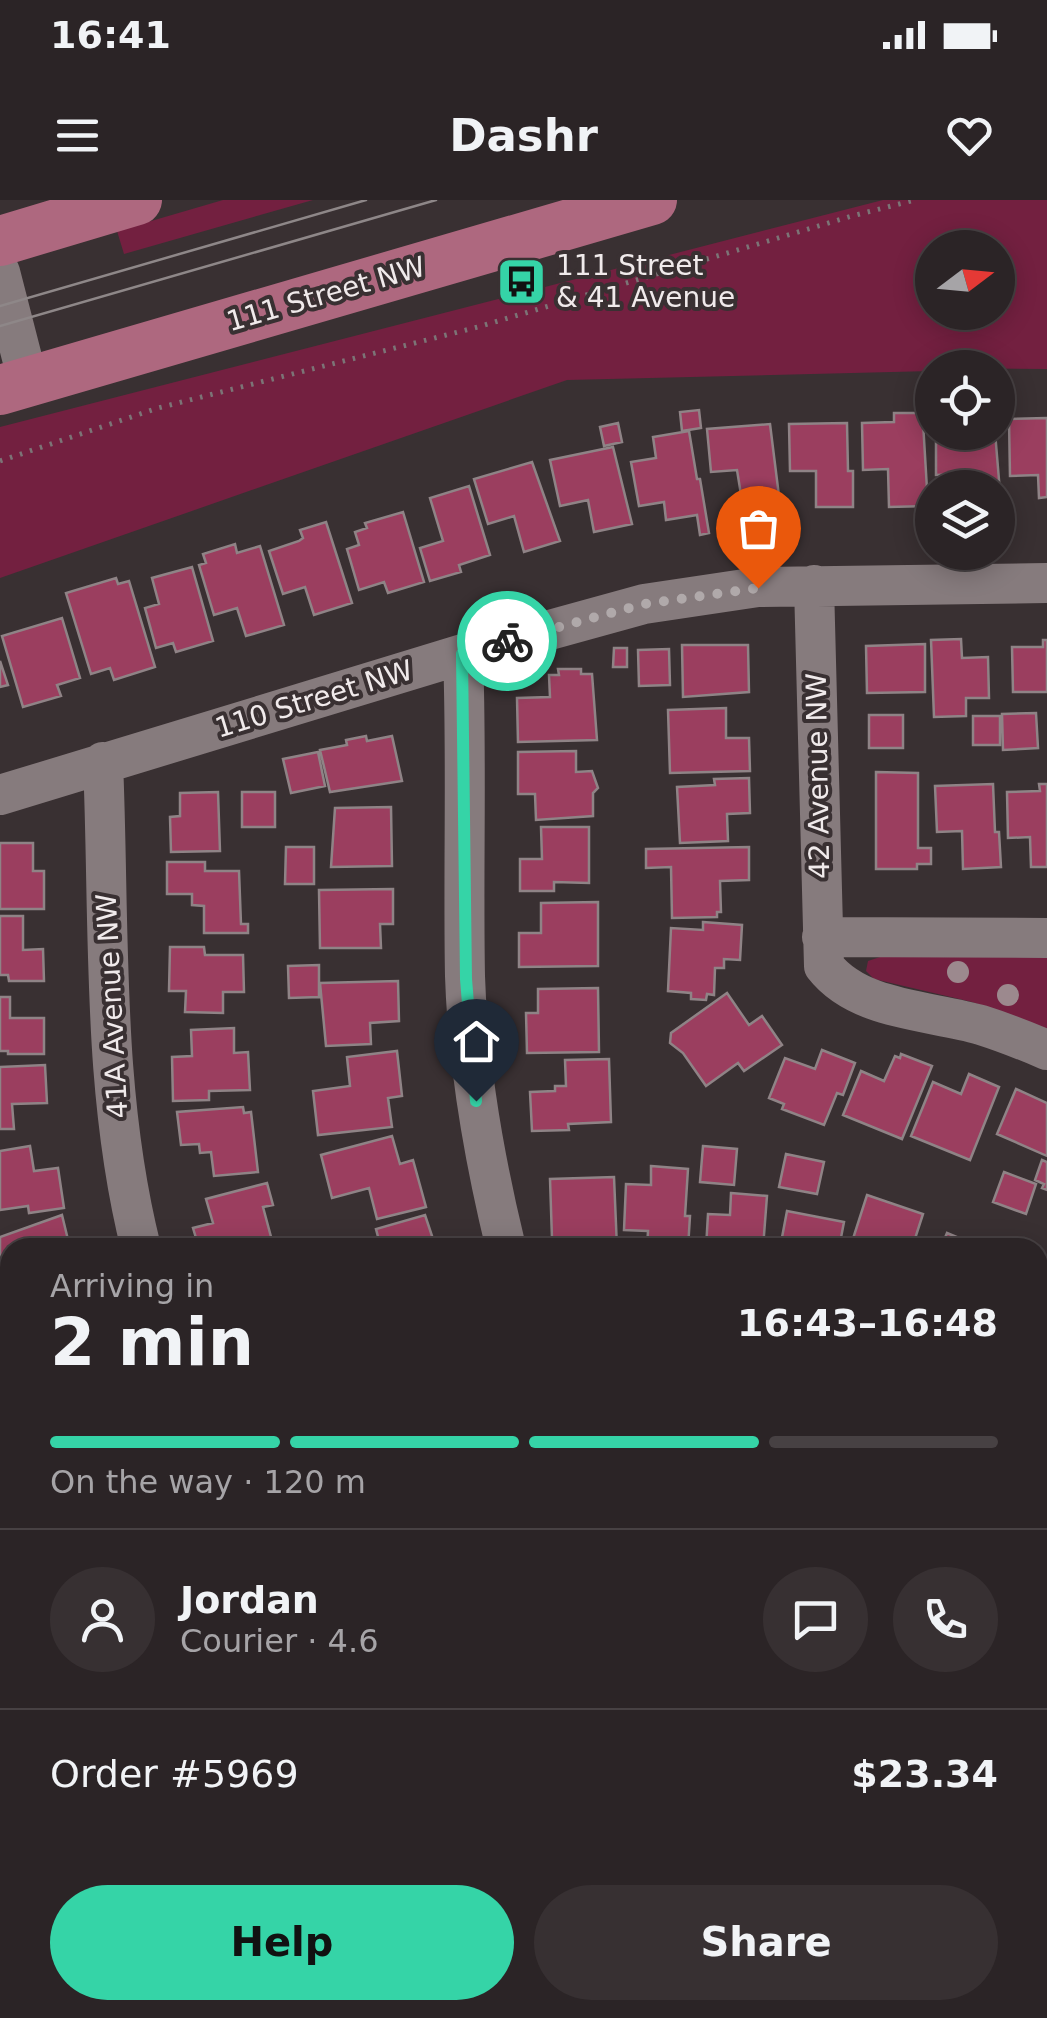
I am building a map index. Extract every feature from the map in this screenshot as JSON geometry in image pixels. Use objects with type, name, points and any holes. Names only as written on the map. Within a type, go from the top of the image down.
[{"type":"main road","points":[[0,241],[136,200]]},
{"type":"main road","name":"111 Street NW","points":[[14,386],[652,200]]},
{"type":"street","points":[[0,272],[14,386]]},
{"type":"street","name":"110 Street NW","points":[[0,796],[462,654],[662,600],[722,591],[814,585],[1047,582]]},
{"type":"street","name":"42 Avenue NW","points":[[814,585],[823,952]]},
{"type":"street","points":[[462,654],[466,979],[476,1101],[485,1161],[504,1238]]},
{"type":"street","name":"41A Avenue NW","points":[[103,762],[116,1116],[138,1238]]},
{"type":"street","points":[[1047,938],[823,952],[836,981],[867,998],[982,1026],[1047,1050]]},
{"type":"path","points":[[0,462],[158,408],[478,327],[914,200]]},
{"type":"shaded area","points":[[223,200],[313,200],[124,254],[117,231]]},
{"type":"shaded area","points":[[883,200],[1047,200],[1047,369],[1015,369],[1015,350],[915,350],[915,371],[567,380],[0,578],[0,427]]},
{"type":"shaded area","points":[[1047,956],[1047,1029],[972,1002],[874,979],[866,971],[868,961],[880,957]]},
{"type":"building","points":[[699,410],[701,428],[682,431],[680,412]]},
{"type":"building","points":[[894,413],[915,413],[915,450],[925,450],[926,470],[915,470],[915,506],[889,507],[888,469],[863,470],[862,423],[894,422]]},
{"type":"building","points":[[1047,418],[1047,497],[1039,498],[1038,475],[1015,476],[1015,470],[1010,470],[1010,450],[1015,450],[1015,419]]},
{"type":"building","points":[[618,423],[622,442],[604,446],[600,427]]},
{"type":"building","points":[[847,423],[853,507],[816,507],[816,471],[790,471],[789,424]]},
{"type":"building","points":[[770,424],[780,504],[743,507],[737,470],[711,472],[707,429]]},
{"type":"building","points":[[689,431],[709,533],[700,535],[697,515],[666,520],[664,502],[639,506],[631,462],[656,458],[653,437]]},
{"type":"building","points":[[613,447],[632,524],[594,532],[588,500],[560,506],[550,460]]},
{"type":"building","points":[[936,450],[996,450],[998,470],[936,470]]},
{"type":"building","points":[[532,462],[560,541],[524,552],[514,516],[488,524],[474,479]]},
{"type":"building","points":[[469,486],[490,555],[459,565],[461,572],[430,581],[420,548],[443,541],[430,498]]},
{"type":"building","points":[[403,512],[424,582],[388,593],[384,582],[359,590],[347,549],[359,545],[355,532],[367,528],[365,523]]},
{"type":"building","points":[[326,522],[352,603],[314,615],[305,587],[283,594],[269,551],[299,541],[303,538],[300,530]]},
{"type":"building","points":[[235,544],[237,553],[260,546],[284,625],[246,636],[237,608],[214,615],[199,565],[206,563],[203,554]]},
{"type":"building","points":[[192,567],[213,641],[176,652],[173,643],[156,648],[145,608],[159,604],[152,578]]},
{"type":"building","points":[[116,578],[118,584],[129,581],[155,667],[114,680],[110,668],[91,674],[66,593]]},
{"type":"building","points":[[62,618],[80,678],[57,685],[61,696],[23,707],[2,636]]},
{"type":"building","points":[[961,639],[962,658],[988,657],[989,698],[966,698],[966,716],[934,717],[931,640]]},
{"type":"building","points":[[1043,640],[1047,640],[1047,692],[1013,692],[1012,647],[1043,647]]},
{"type":"building","points":[[925,644],[925,692],[867,693],[866,646]]},
{"type":"building","points":[[682,645],[748,645],[749,692],[683,697]]},
{"type":"building","points":[[614,648],[627,648],[627,667],[613,667]]},
{"type":"building","points":[[669,649],[670,685],[639,686],[638,650]]},
{"type":"building","points":[[0,661],[8,685],[0,687]]},
{"type":"building","points":[[558,669],[581,669],[581,674],[592,674],[597,740],[518,742],[517,698],[550,697],[549,675],[559,675]]},
{"type":"building","points":[[726,708],[726,738],[749,738],[750,771],[670,773],[668,710]]},
{"type":"building","points":[[1036,713],[1038,748],[1003,750],[1002,714]]},
{"type":"building","points":[[869,715],[903,715],[903,748],[869,748]]},
{"type":"building","points":[[973,716],[1000,716],[1000,745],[973,745]]},
{"type":"building","points":[[366,736],[367,741],[392,736],[402,781],[330,792],[320,750],[347,745],[346,740]]},
{"type":"building","points":[[576,751],[576,772],[592,771],[598,788],[593,793],[593,816],[536,820],[535,794],[518,794],[518,752]]},
{"type":"building","points":[[318,752],[325,786],[291,793],[283,759]]},
{"type":"building","points":[[876,772],[918,773],[918,848],[931,848],[931,864],[917,864],[917,869],[876,869]]},
{"type":"building","points":[[749,778],[750,813],[727,814],[728,841],[680,843],[677,787],[715,785],[714,779]]},
{"type":"building","points":[[993,784],[1001,867],[963,869],[962,831],[937,832],[935,786]]},
{"type":"building","points":[[1039,784],[1047,784],[1047,867],[1031,867],[1030,837],[1008,838],[1007,792],[1040,791]]},
{"type":"building","points":[[218,792],[220,851],[171,852],[170,817],[180,816],[180,793]]},
{"type":"building","points":[[242,792],[275,792],[275,827],[242,827]]},
{"type":"building","points":[[391,807],[392,866],[331,867],[335,808]]},
{"type":"building","points":[[541,827],[589,827],[589,883],[554,882],[554,891],[520,891],[520,859],[542,859]]},
{"type":"building","points":[[0,843],[33,843],[33,871],[44,871],[44,909],[0,909]]},
{"type":"building","points":[[286,847],[314,847],[314,884],[285,884]]},
{"type":"building","points":[[749,847],[749,880],[720,881],[721,912],[717,912],[717,917],[672,918],[671,867],[646,868],[646,849]]},
{"type":"building","points":[[167,862],[205,862],[205,871],[239,871],[241,924],[248,924],[248,933],[204,933],[204,906],[192,905],[192,894],[167,894]]},
{"type":"building","points":[[393,889],[393,924],[380,924],[381,948],[320,948],[319,890]]},
{"type":"building","points":[[598,902],[598,966],[519,967],[519,933],[541,933],[541,903]]},
{"type":"building","points":[[0,916],[23,916],[23,950],[43,949],[44,981],[9,981],[8,975],[0,975]]},
{"type":"building","points":[[703,922],[742,925],[740,960],[724,959],[724,968],[715,968],[714,995],[707,994],[706,1000],[691,999],[691,993],[668,991],[671,928],[703,930]]},
{"type":"building","points":[[170,947],[204,947],[205,955],[243,955],[244,992],[223,992],[223,1013],[185,1012],[186,991],[169,991]]},
{"type":"building","points":[[319,965],[319,997],[289,998],[288,966]]},
{"type":"building","points":[[398,981],[399,1021],[370,1023],[371,1044],[326,1046],[320,983]]},
{"type":"building","points":[[598,988],[599,1052],[527,1053],[526,1013],[538,1013],[538,989]]},
{"type":"building","points":[[727,993],[749,1025],[762,1016],[782,1045],[744,1071],[738,1063],[706,1086],[683,1053],[670,1043],[671,1033]]},
{"type":"building","points":[[0,997],[10,997],[10,1018],[44,1018],[44,1054],[0,1051]]},
{"type":"building","points":[[234,1028],[234,1053],[248,1052],[250,1090],[209,1091],[209,1100],[173,1101],[172,1057],[192,1056],[191,1030]]},
{"type":"building","points":[[822,1050],[855,1063],[843,1095],[837,1093],[824,1125],[782,1109],[784,1104],[769,1098],[785,1058],[815,1069]]},
{"type":"building","points":[[397,1051],[402,1096],[388,1098],[392,1127],[318,1135],[313,1091],[350,1086],[347,1057]]},
{"type":"building","points":[[901,1054],[932,1066],[902,1139],[843,1115],[861,1071],[884,1081],[895,1056],[900,1058]]},
{"type":"building","points":[[609,1059],[611,1122],[568,1124],[569,1130],[532,1131],[530,1092],[555,1091],[555,1086],[566,1086],[565,1060]]},
{"type":"building","points":[[45,1065],[47,1103],[12,1104],[14,1129],[0,1129],[0,1067]]},
{"type":"building","points":[[969,1074],[999,1087],[970,1160],[911,1136],[933,1082],[961,1094]]},
{"type":"building","points":[[1016,1089],[1047,1103],[1047,1156],[997,1134]]},
{"type":"building","points":[[243,1107],[244,1113],[251,1112],[258,1172],[214,1176],[211,1152],[200,1153],[199,1144],[181,1145],[177,1112]]},
{"type":"building","points":[[392,1136],[400,1164],[413,1160],[426,1207],[377,1219],[369,1188],[332,1198],[321,1155]]},
{"type":"building","points":[[30,1146],[34,1171],[58,1168],[64,1208],[29,1213],[28,1206],[0,1210],[0,1151]]},
{"type":"building","points":[[703,1146],[737,1149],[734,1185],[700,1182]]},
{"type":"building","points":[[786,1154],[824,1162],[817,1194],[779,1187]]},
{"type":"building","points":[[1042,1160],[1047,1162],[1047,1190],[1035,1180]]},
{"type":"building","points":[[651,1166],[688,1169],[685,1216],[690,1216],[689,1238],[648,1238],[648,1231],[624,1230],[626,1184],[651,1185]]},
{"type":"building","points":[[1004,1172],[1036,1184],[1026,1214],[993,1202]]},
{"type":"building","points":[[614,1177],[617,1238],[552,1238],[550,1179]]},
{"type":"building","points":[[267,1183],[273,1205],[263,1207],[271,1238],[196,1238],[193,1228],[213,1223],[206,1199]]},
{"type":"building","points":[[731,1193],[767,1196],[764,1238],[707,1238],[708,1214],[730,1215]]},
{"type":"building","points":[[867,1195],[923,1214],[915,1238],[853,1238]]},
{"type":"building","points":[[787,1211],[844,1222],[841,1238],[782,1238]]},
{"type":"building","points":[[62,1215],[68,1238],[0,1238]]},
{"type":"building","points":[[425,1215],[433,1238],[378,1238],[376,1229]]},
{"type":"tram line","points":[[0,306],[366,200]]},
{"type":"tram line","points":[[0,326],[436,200]]},
{"type":"way so far","points":[[507,641],[644,604],[758,588]]},
{"type":"place","name":"111 Street & 41 Avenue","points":[[521,281]]},
{"type":"route","points":[[476,1101],[466,979],[462,654],[507,641]]}]
